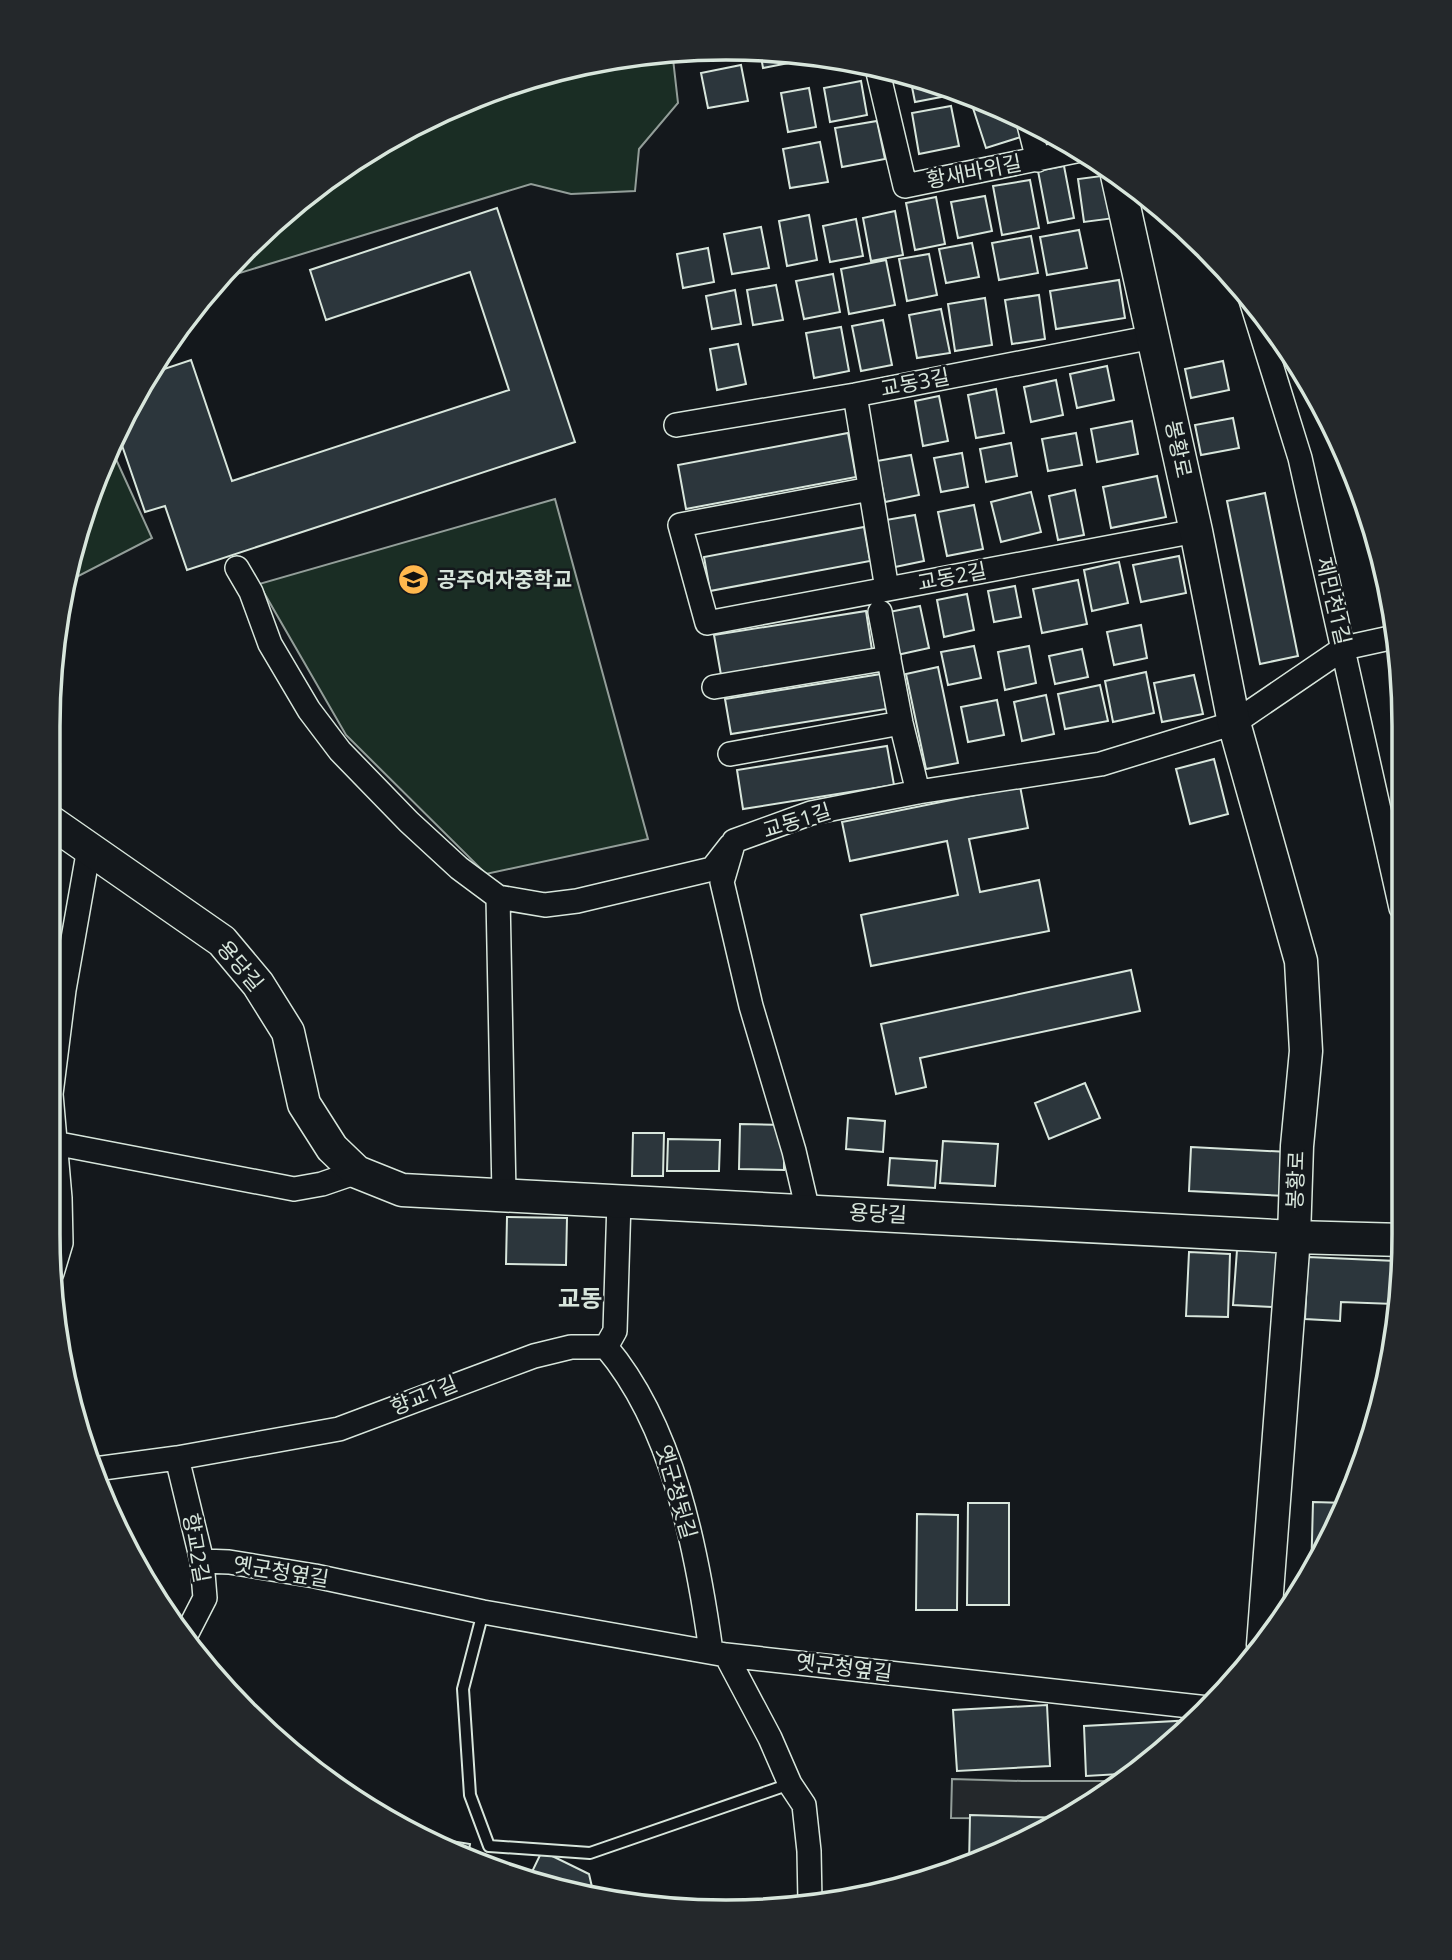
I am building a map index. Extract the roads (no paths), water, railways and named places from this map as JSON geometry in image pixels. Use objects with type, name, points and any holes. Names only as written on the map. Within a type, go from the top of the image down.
[{"type":"street","name":"황새바위길","points":[[879,77],[905,186],[1066,153]]},
{"type":"street","name":"황새바위길","points":[[1031,134],[1038,160]]},
{"type":"street","name":"봉황로","points":[[1120,189],[1196,531],[1234,723],[1301,961],[1306,1051],[1297,1146],[1294,1237],[1264,1626]]},
{"type":"street","name":"제민천1길","points":[[1258,325],[1300,458],[1392,867]]},
{"type":"street","name":"교동3길","points":[[676,425],[855,395],[1153,337]]},
{"type":"street","points":[[855,395],[887,589]]},
{"type":"street","name":"교동2길","points":[[870,489],[680,525],[707,623],[1196,531]]},
{"type":"street","points":[[237,568],[251,592],[270,644],[309,710],[340,751],[408,821],[459,868],[498,897],[545,905],[577,901],[712,869],[734,841]]},
{"type":"street","points":[[880,612],[901,723],[918,792]]},
{"type":"street","points":[[1234,723],[1344,648],[1387,639]]},
{"type":"street","points":[[714,687],[889,658]]},
{"type":"street","points":[[730,754],[901,723]]},
{"type":"street","name":"교동1길","points":[[808,1210],[794,1151],[751,1006],[722,882],[734,841],[811,813],[918,792],[1101,764],[1234,723]]},
{"type":"street","name":"용당길","points":[[60,828],[222,941],[258,984],[288,1032],[304,1104],[332,1148],[357,1172],[402,1190],[1294,1237],[1392,1240]]},
{"type":"street","points":[[60,1026],[89,848]]},
{"type":"street","points":[[498,897],[504,1194]]},
{"type":"street","points":[[60,1144],[294,1189],[322,1184],[357,1172]]},
{"type":"street","points":[[60,1198],[60,1245]]},
{"type":"street","points":[[606,1347],[615,1331],[619,1201]]},
{"type":"street","name":"향교1길","points":[[102,1468],[177,1458],[339,1429],[534,1356],[571,1347],[606,1347]]},
{"type":"street","name":"옛군청뒷길","points":[[606,1347],[626,1371],[670,1460],[719,1653],[770,1738],[790,1784],[804,1805],[810,1895]]},
{"type":"street","name":"향교2길","points":[[177,1458],[202,1561],[205,1598],[189,1629]]},
{"type":"street","name":"옛군청옆길","points":[[202,1561],[229,1562],[315,1576],[483,1612],[719,1653],[1195,1707]]},
{"type":"lane","points":[[483,1612],[463,1689],[470,1795],[489,1846],[590,1853],[790,1784]]},
{"type":"place","name":"공주여자중학교","points":[[414,580]]},
{"type":"district","name":"교동","points":[[580,1299]]}]
